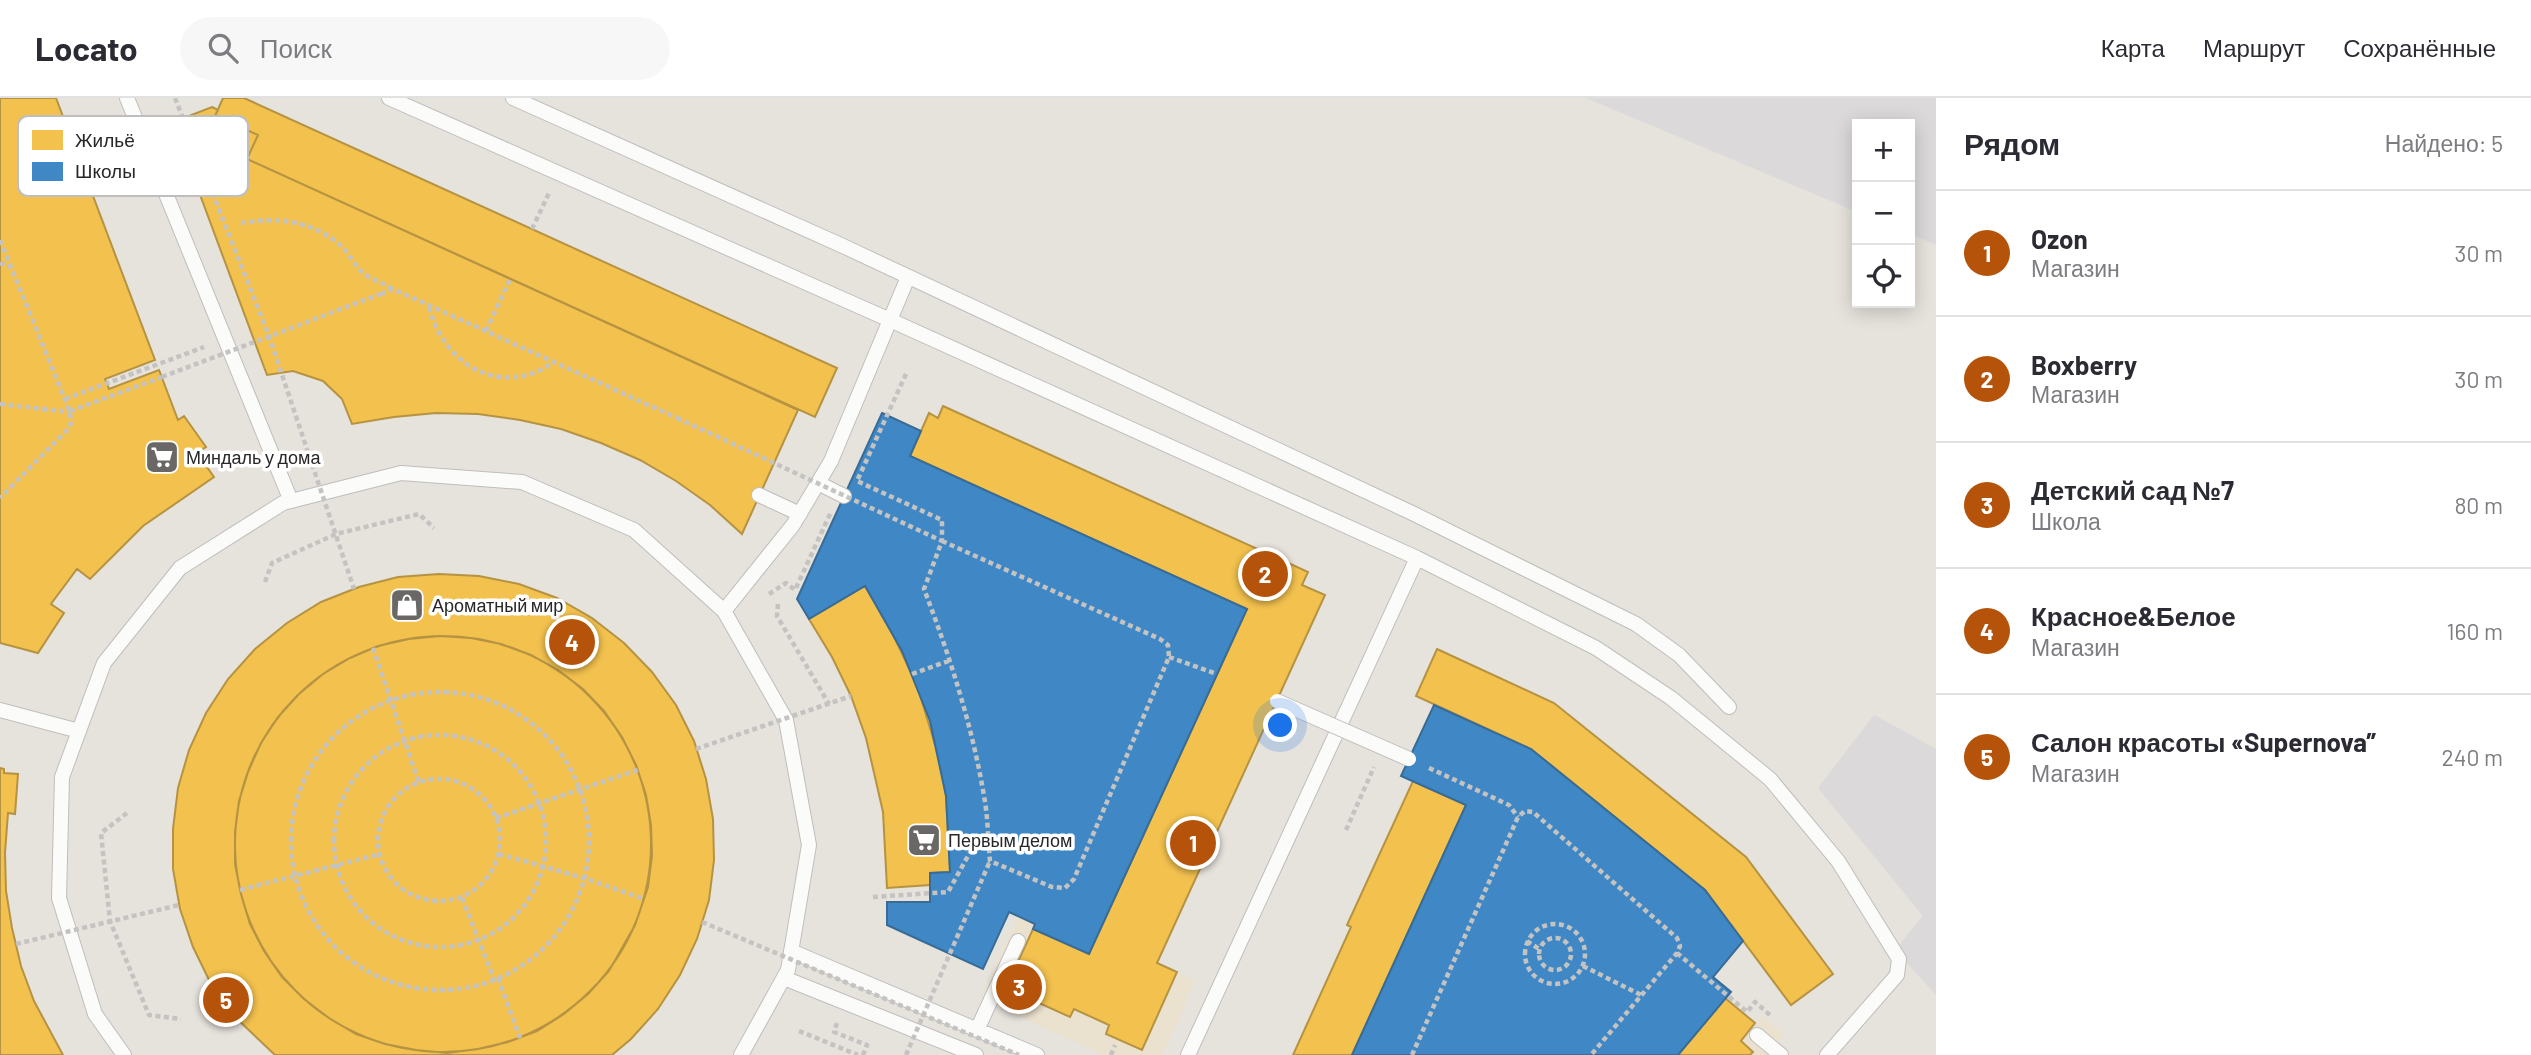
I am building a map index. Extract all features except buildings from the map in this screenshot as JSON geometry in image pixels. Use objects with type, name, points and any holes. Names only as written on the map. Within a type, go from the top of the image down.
[{"type":"lane","points":[[127,98],[134,116]]},
{"type":"lane","points":[[389,98],[1417,558],[1596,648],[1671,698],[1770,779],[1838,862],[1899,958],[1897,975],[1827,1055]]},
{"type":"lane","points":[[513,98],[908,277],[1410,512],[1636,624],[1679,655],[1729,707]]},
{"type":"lane","points":[[167,196],[291,501]]},
{"type":"lane","points":[[724,611],[800,514],[831,461],[908,277]]},
{"type":"lane","points":[[124,1055],[94,1014],[59,898],[62,777],[104,663],[180,568],[283,503],[401,473],[522,482],[634,530],[724,611],[786,720],[808,845],[788,970],[741,1055]]},
{"type":"lane","points":[[818,484],[842,495]]},
{"type":"lane","points":[[760,495],[800,514]]},
{"type":"lane","points":[[1188,1055],[1417,558]]},
{"type":"lane","points":[[1277,701],[1409,759]]},
{"type":"lane","points":[[0,710],[79,731]]},
{"type":"lane","points":[[977,1030],[1018,941]]},
{"type":"lane","points":[[791,951],[1037,1055]]},
{"type":"lane","points":[[784,978],[975,1055]]},
{"type":"lane","points":[[1758,1035],[1781,1055]]},
{"type":"path","points":[[175,98],[182,116]]},
{"type":"path","points":[[532,229],[558,173]]},
{"type":"path","points":[[214,196],[269,336],[354,589]]},
{"type":"path","points":[[241,223],[262,219],[304,225],[338,243],[352,257],[363,274],[393,289],[1160,639],[1168,645],[1168,657],[1074,879],[1065,888],[1052,887],[990,861]]},
{"type":"path","points":[[0,240],[65,399],[71,423],[0,498]]},
{"type":"path","points":[[0,263],[12,268]]},
{"type":"path","points":[[485,331],[510,279]]},
{"type":"path","points":[[0,404],[70,412],[393,289]]},
{"type":"path","points":[[429,306],[433,323],[449,350],[473,369],[489,375],[524,376],[541,371],[554,362]]},
{"type":"path","points":[[65,399],[225,339]]},
{"type":"path","points":[[906,374],[857,481],[942,520],[942,541],[924,589],[951,660],[971,731],[985,799],[990,861],[906,1055]]},
{"type":"path","points":[[769,594],[786,583],[795,590],[842,495]]},
{"type":"path","points":[[265,582],[272,563],[336,534],[419,514],[434,528]]},
{"type":"path","points":[[778,604],[777,616],[829,704]]},
{"type":"path","points":[[373,648],[419,783]]},
{"type":"path","points":[[1168,657],[1217,674]]},
{"type":"path","points":[[912,674],[951,660]]},
{"type":"path","points":[[448,691],[474,695],[499,704],[522,716],[543,732],[560,752],[574,774],[580,790],[589,823],[589,849],[577,900],[565,923],[549,943],[529,961],[496,979],[457,989],[431,990],[380,978],[337,950],[306,908],[295,877],[290,832],[294,806],[314,759],[331,738],[350,721],[372,707],[422,692],[448,691]]},
{"type":"path","points":[[696,749],[851,696]]},
{"type":"path","points":[[445,734],[467,737],[488,746],[507,757],[523,773],[540,804],[547,834],[543,867],[530,898],[516,916],[498,930],[478,940],[457,946],[435,947],[413,944],[392,936],[373,924],[357,908],[345,890],[336,866],[334,824],[350,783],[364,765],[404,740],[423,735],[445,734]]},
{"type":"path","points":[[1346,830],[1383,748]]},
{"type":"path","points":[[1409,759],[1509,805],[1518,817]]},
{"type":"path","points":[[496,819],[638,769]]},
{"type":"path","points":[[434,779],[451,780],[468,786],[482,797],[493,810],[496,819],[501,844],[499,854],[489,876],[477,889],[462,898],[427,901],[411,895],[386,871],[380,854],[380,828],[390,804],[402,792],[419,783],[434,779]]},
{"type":"path","points":[[1412,1055],[1518,817],[1525,811],[1534,813],[1677,938],[1680,946],[1677,953],[1591,1055]]},
{"type":"path","points":[[128,813],[100,833],[110,921],[149,1015],[181,1019]]},
{"type":"path","points":[[873,897],[948,892],[976,844],[988,842]]},
{"type":"path","points":[[240,890],[380,854]]},
{"type":"path","points":[[499,854],[584,878],[644,899]]},
{"type":"path","points":[[462,898],[520,1038]]},
{"type":"path","points":[[16,944],[179,905]]},
{"type":"path","points":[[702,922],[1019,1055]]},
{"type":"path","points":[[1544,925],[1567,926],[1577,933],[1583,943],[1583,966],[1566,982],[1554,984],[1543,981],[1533,974],[1527,964],[1527,941],[1544,925]]},
{"type":"path","points":[[1560,938],[1568,943],[1571,959],[1566,966],[1550,970],[1542,965],[1539,949],[1544,942],[1560,938]]},
{"type":"path","points":[[1527,941],[1539,949]]},
{"type":"path","points":[[1677,953],[1747,1012]]},
{"type":"path","points":[[1533,974],[1542,965]]},
{"type":"path","points":[[1583,966],[1642,995]]},
{"type":"path","points":[[799,1031],[860,1055],[867,1045]]},
{"type":"path","points":[[1111,1055],[1115,1045]]},
{"type":"shaded area","points":[[1586,98],[1936,98],[1936,245],[1915,236],[1915,119],[1852,119],[1852,210]]},
{"type":"shaded area","points":[[1874,715],[1936,749],[1936,995],[1895,950],[1923,916],[1818,788]]},
{"type":"shaded area","points":[[1018,916],[1035,924],[1033,928],[1048,997],[1125,1032],[1157,963],[1196,981],[1162,1055],[1104,1055],[1013,1014],[1012,1005],[984,992]]},
{"type":"shaded area","points":[[1711,1016],[1755,1023],[1762,1016],[1784,1034],[1766,1055],[1750,1055],[1753,1051]]},
{"type":"green space","points":[[478,720],[488,720],[503,728],[509,737],[509,759],[503,768],[488,776],[478,776],[460,764],[455,753],[455,743],[467,725]]},
{"type":"green space","points":[[341,775],[357,781],[363,797],[357,813],[341,819],[325,813],[319,797],[325,781]]},
{"type":"green space","points":[[439,788],[459,792],[476,803],[487,820],[491,840],[487,860],[476,877],[459,888],[439,892],[419,888],[402,877],[391,860],[387,840],[391,820],[402,803],[419,792]]},
{"type":"green space","points":[[554,821],[566,826],[571,838],[566,850],[554,855],[542,850],[537,838],[542,826]]},
{"type":"green space","points":[[524,879],[540,885],[546,901],[540,917],[524,923],[508,917],[502,901],[508,885]]},
{"type":"green space","points":[[394,910],[413,917],[420,936],[413,955],[394,962],[375,955],[368,936],[375,917]]},
{"type":"place","name":"Миндаль у дома","points":[[162,457]]},
{"type":"place","name":"Boxberry","points":[[1265,574]]},
{"type":"place","name":"Ароматный мир","points":[[407,605]]},
{"type":"place","name":"Красное&Белое","points":[[572,642]]},
{"type":"place","name":"Первым делом","points":[[924,840]]},
{"type":"place","name":"Ozon","points":[[1193,843]]},
{"type":"place","name":"Детский сад №7","points":[[1019,987]]},
{"type":"place","name":"Салон красоты «Supernova”","points":[[226,1000]]}]
